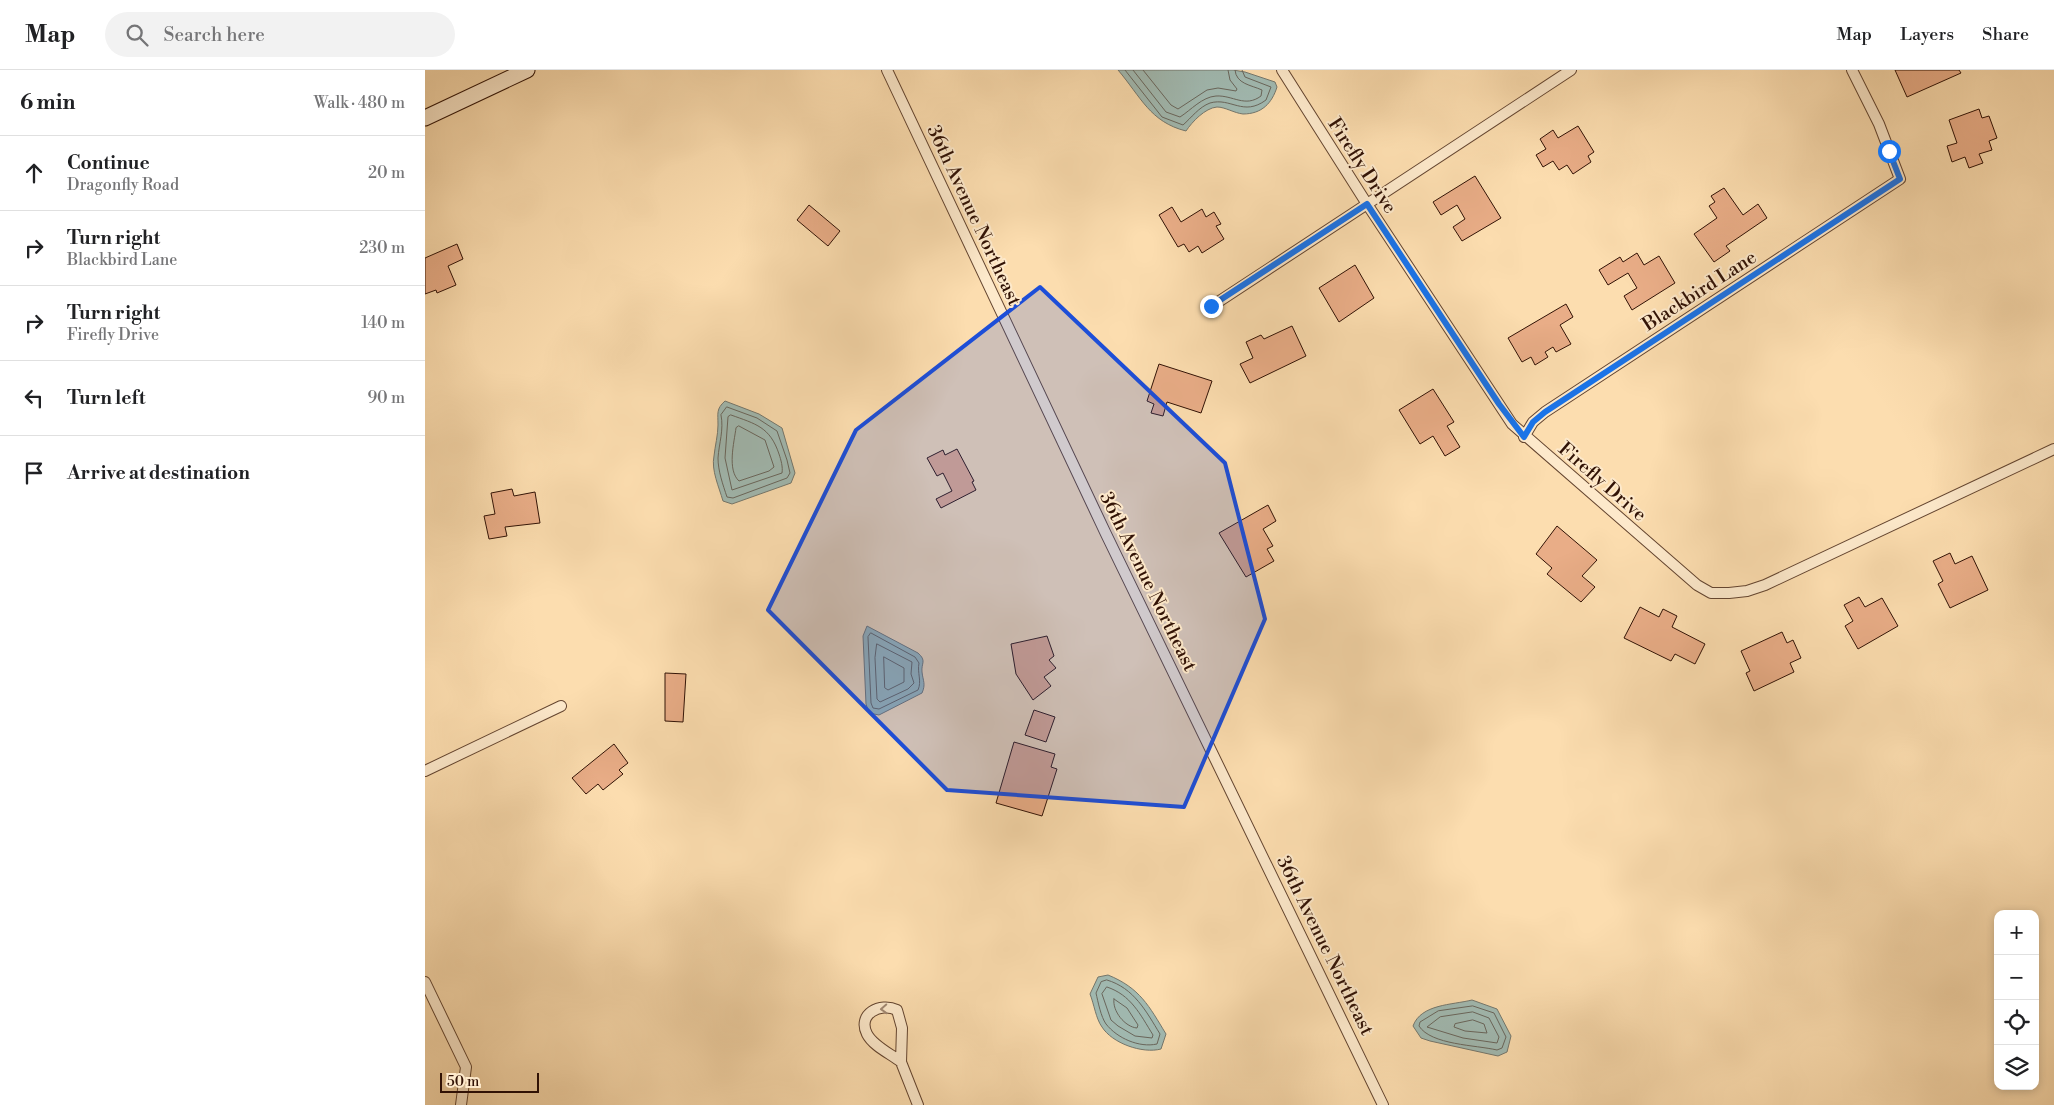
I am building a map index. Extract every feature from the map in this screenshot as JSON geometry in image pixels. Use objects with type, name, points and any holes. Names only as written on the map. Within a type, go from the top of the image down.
[{"type":"street","points":[[425,118],[527,70]]},
{"type":"street","name":"36th Avenue Northeast","points":[[887,70],[1106,534],[1383,1105]]},
{"type":"street","name":"Firefly Drive","points":[[1282,70],[1507,418],[1524,437],[1697,585],[1711,593],[1747,591],[1765,585],[2054,449]]},
{"type":"street","points":[[1211,306],[1571,70]]},
{"type":"street","name":"Blackbird Lane","points":[[1524,437],[1533,422],[1545,412],[1900,179],[1879,124],[1853,70]]},
{"type":"street","points":[[425,770],[561,706]]},
{"type":"street","points":[[425,982],[466,1067],[461,1105]]},
{"type":"street","points":[[901,1062],[872,1041],[867,1034],[865,1025],[867,1017],[872,1010],[886,1006],[897,1010],[902,1028],[901,1062],[918,1105]]},
{"type":"highlighted area","points":[[1040,287],[1225,463],[1265,619],[1184,807],[947,790],[768,610],[856,430]]},
{"type":"water","points":[[1118,70],[1233,70],[1275,82],[1277,87],[1269,103],[1261,110],[1243,114],[1220,107],[1212,108],[1199,116],[1186,131],[1174,127],[1155,115]]},
{"type":"water","points":[[725,401],[759,414],[782,428],[795,473],[791,483],[732,504],[723,501],[713,461],[718,433],[718,412],[720,406]]},
{"type":"water","points":[[867,626],[918,653],[923,660],[924,685],[922,693],[879,715],[869,713],[866,704],[863,636]]},
{"type":"water","points":[[1108,975],[1136,992],[1149,1006],[1166,1034],[1161,1049],[1145,1050],[1128,1046],[1113,1038],[1102,1027],[1090,994],[1098,977]]},
{"type":"water","points":[[1472,1000],[1497,1009],[1511,1036],[1507,1052],[1498,1056],[1430,1041],[1421,1038],[1413,1026],[1423,1013],[1430,1009]]},
{"type":"building","points":[[1895,70],[1959,70],[1961,73],[1907,97]]},
{"type":"building","points":[[1979,109],[1982,118],[1989,116],[1997,138],[1989,141],[1992,150],[1979,154],[1983,163],[1969,168],[1965,157],[1952,162],[1947,146],[1957,143],[1949,120]]},
{"type":"building","points":[[1578,126],[1594,152],[1588,156],[1591,162],[1573,174],[1567,165],[1559,170],[1553,161],[1543,167],[1536,155],[1546,149],[1540,139],[1553,130],[1558,138]]},
{"type":"building","points":[[1475,176],[1501,218],[1462,241],[1453,227],[1465,219],[1457,205],[1441,215],[1433,202]]},
{"type":"building","points":[[1724,188],[1743,215],[1758,204],[1767,218],[1726,246],[1730,251],[1714,262],[1694,234],[1717,218],[1709,206],[1715,202],[1711,196]]},
{"type":"building","points":[[809,205],[840,231],[828,246],[797,220]]},
{"type":"building","points":[[1172,207],[1181,222],[1202,209],[1206,217],[1214,212],[1221,224],[1216,226],[1224,239],[1202,253],[1198,246],[1189,252],[1184,244],[1178,247],[1159,215]]},
{"type":"building","points":[[457,244],[463,259],[448,266],[456,285],[437,293],[436,290],[425,294],[425,258]]},
{"type":"building","points":[[1637,253],[1644,265],[1659,256],[1675,283],[1632,310],[1624,296],[1637,288],[1628,273],[1608,285],[1599,270],[1620,257],[1623,262]]},
{"type":"building","points":[[1355,265],[1374,298],[1339,322],[1319,288]]},
{"type":"building","points":[[1566,304],[1573,317],[1560,325],[1571,344],[1556,352],[1553,347],[1545,352],[1548,357],[1535,365],[1531,357],[1522,362],[1508,338]]},
{"type":"building","points":[[1292,326],[1306,356],[1250,383],[1240,364],[1253,358],[1246,342],[1261,335],[1264,339]]},
{"type":"building","points":[[1159,364],[1212,381],[1201,413],[1167,402],[1163,416],[1151,413],[1154,404],[1147,401]]},
{"type":"building","points":[[1433,389],[1454,422],[1447,426],[1460,447],[1445,456],[1433,436],[1420,444],[1399,410]]},
{"type":"building","points":[[957,449],[974,481],[972,482],[976,490],[941,508],[936,499],[952,491],[943,473],[937,476],[927,458],[943,450],[945,455]]},
{"type":"building","points":[[512,489],[514,496],[535,492],[540,523],[505,527],[507,536],[489,539],[484,516],[495,514],[491,493]]},
{"type":"building","points":[[1268,505],[1276,521],[1263,529],[1273,546],[1267,549],[1274,561],[1246,577],[1219,533]]},
{"type":"building","points":[[1557,526],[1597,560],[1582,576],[1595,587],[1581,602],[1547,574],[1552,568],[1536,554]]},
{"type":"building","points":[[1950,553],[1955,564],[1972,556],[1988,590],[1950,608],[1938,584],[1943,581],[1933,561]]},
{"type":"building","points":[[1859,597],[1865,607],[1882,598],[1898,626],[1858,649],[1845,626],[1853,621],[1844,605]]},
{"type":"building","points":[[1640,607],[1659,617],[1663,609],[1677,616],[1672,627],[1705,644],[1695,664],[1675,654],[1671,661],[1624,638]]},
{"type":"building","points":[[1782,632],[1787,643],[1793,640],[1801,658],[1790,663],[1794,672],[1754,691],[1746,673],[1750,671],[1741,651]]},
{"type":"building","points":[[1047,636],[1054,656],[1049,660],[1056,668],[1044,677],[1051,686],[1033,700],[1016,674],[1011,644]]},
{"type":"building","points":[[665,673],[686,674],[683,722],[665,721]]},
{"type":"building","points":[[1034,710],[1055,717],[1046,742],[1025,735]]},
{"type":"building","points":[[1014,742],[1055,754],[1051,767],[1057,769],[1042,816],[996,803]]},
{"type":"building","points":[[614,744],[628,763],[619,770],[623,774],[603,790],[598,784],[586,794],[572,778]]},
{"type":"route","points":[[1211,306],[1367,204],[1512,424],[1524,437],[1533,422],[1545,412],[1900,179],[1889,151]]}]
